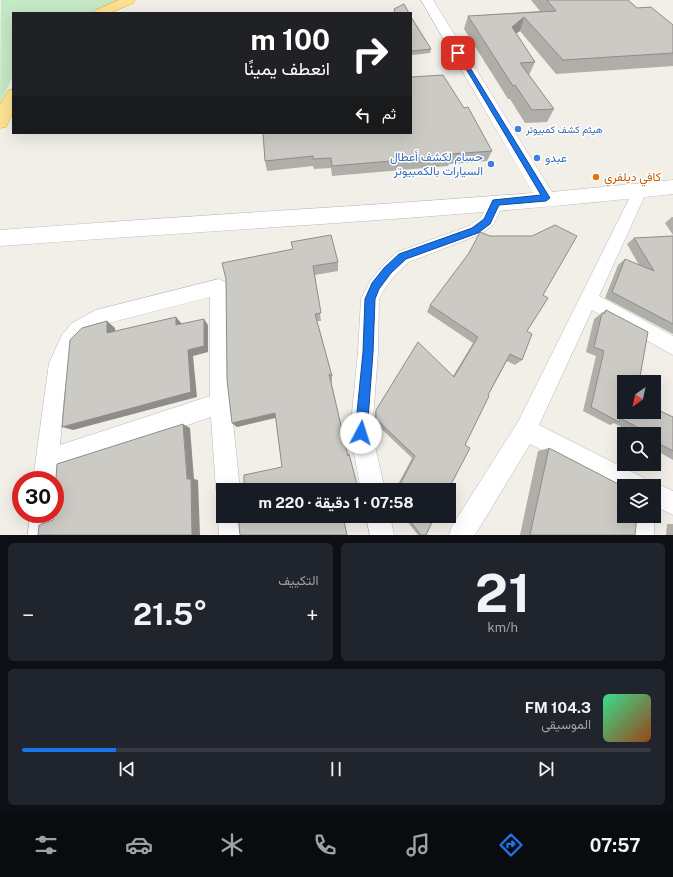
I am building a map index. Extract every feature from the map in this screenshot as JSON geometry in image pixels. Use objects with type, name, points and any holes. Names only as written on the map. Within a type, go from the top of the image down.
[{"type":"highway","points":[[102,12],[129,0]]},
{"type":"highway","points":[[0,123],[12,96]]},
{"type":"street","points":[[427,0],[546,198]]},
{"type":"street","points":[[0,238],[356,215],[673,187]]},
{"type":"street","points":[[461,535],[526,430],[640,191]]},
{"type":"street","points":[[372,483],[361,433],[368,352],[370,299],[376,286],[393,264],[403,257],[418,250],[447,242],[475,230],[487,221],[496,203]]},
{"type":"street","points":[[221,403],[46,471],[59,364],[67,345],[79,329],[96,318],[219,287],[221,403],[227,483]]},
{"type":"street","points":[[589,299],[673,346]]},
{"type":"street","points":[[526,430],[622,479]]},
{"type":"street","points":[[661,497],[673,503]]},
{"type":"street","points":[[40,535],[41,523]]},
{"type":"street","points":[[230,523],[231,535]]},
{"type":"street","points":[[379,523],[382,535]]},
{"type":"street","points":[[642,523],[642,535]]},
{"type":"green space","points":[[1,0],[120,0],[93,12],[12,12],[12,78],[0,104]]},
{"type":"building","points":[[547,0],[628,0],[637,8],[651,7],[673,25],[673,53],[563,60],[524,17],[512,27],[535,62],[520,63],[554,109],[532,110],[515,85],[513,86],[468,16],[556,11]]},
{"type":"building","points":[[404,4],[408,12],[395,12],[394,9]]},
{"type":"building","points":[[412,19],[431,49],[412,51]]},
{"type":"building","points":[[443,75],[464,108],[468,107],[492,151],[332,166],[331,158],[313,159],[313,156],[265,161],[263,134],[412,134],[412,77]]},
{"type":"building","points":[[555,225],[577,236],[543,295],[548,298],[527,331],[532,334],[522,360],[510,354],[488,395],[489,396],[465,445],[470,448],[452,483],[401,483],[415,456],[376,419],[376,410],[418,342],[454,377],[478,337],[430,305],[469,253],[480,232],[490,236],[532,236]]},
{"type":"building","points":[[331,235],[338,262],[313,266],[321,313],[315,314],[332,376],[329,374],[348,456],[349,454],[357,483],[244,483],[244,475],[282,467],[275,413],[232,423],[227,380],[226,279],[222,263],[293,249],[291,242]]},
{"type":"building","points":[[673,236],[673,324],[612,292],[625,259],[654,271],[634,238]]},
{"type":"building","points":[[606,310],[648,332],[640,375],[617,375],[617,419],[620,419],[619,422],[591,407],[604,351],[594,347],[602,313],[604,314]]},
{"type":"building","points":[[176,317],[176,325],[204,319],[204,346],[188,350],[191,392],[62,427],[70,340],[82,328],[107,321],[107,333]]},
{"type":"building","points":[[661,411],[673,417],[673,451],[661,445],[661,427],[637,427],[622,419],[661,419]]},
{"type":"building","points":[[183,424],[187,479],[191,479],[192,535],[38,535],[39,525],[45,523],[64,523],[64,471],[56,471],[57,464]]},
{"type":"building","points":[[549,448],[617,483],[617,523],[636,523],[635,535],[530,535]]},
{"type":"building","points":[[239,523],[344,523],[347,535],[240,535]]},
{"type":"building","points":[[412,523],[432,523],[426,535],[421,535]]},
{"type":"place","name":"هيثم كشف كمبيوتر","points":[[518,129]]},
{"type":"place","name":"عبدو","points":[[537,158]]},
{"type":"place","name":"حسام لكشف أعطال السيارات بالكمبيوتر","points":[[491,164]]},
{"type":"place","name":"كافي ديلفري","points":[[596,177]]},
{"type":"route","points":[[361,433],[368,352],[370,299],[376,286],[393,264],[403,257],[418,250],[447,242],[475,230],[491,217],[496,203],[546,198],[458,53]]}]
